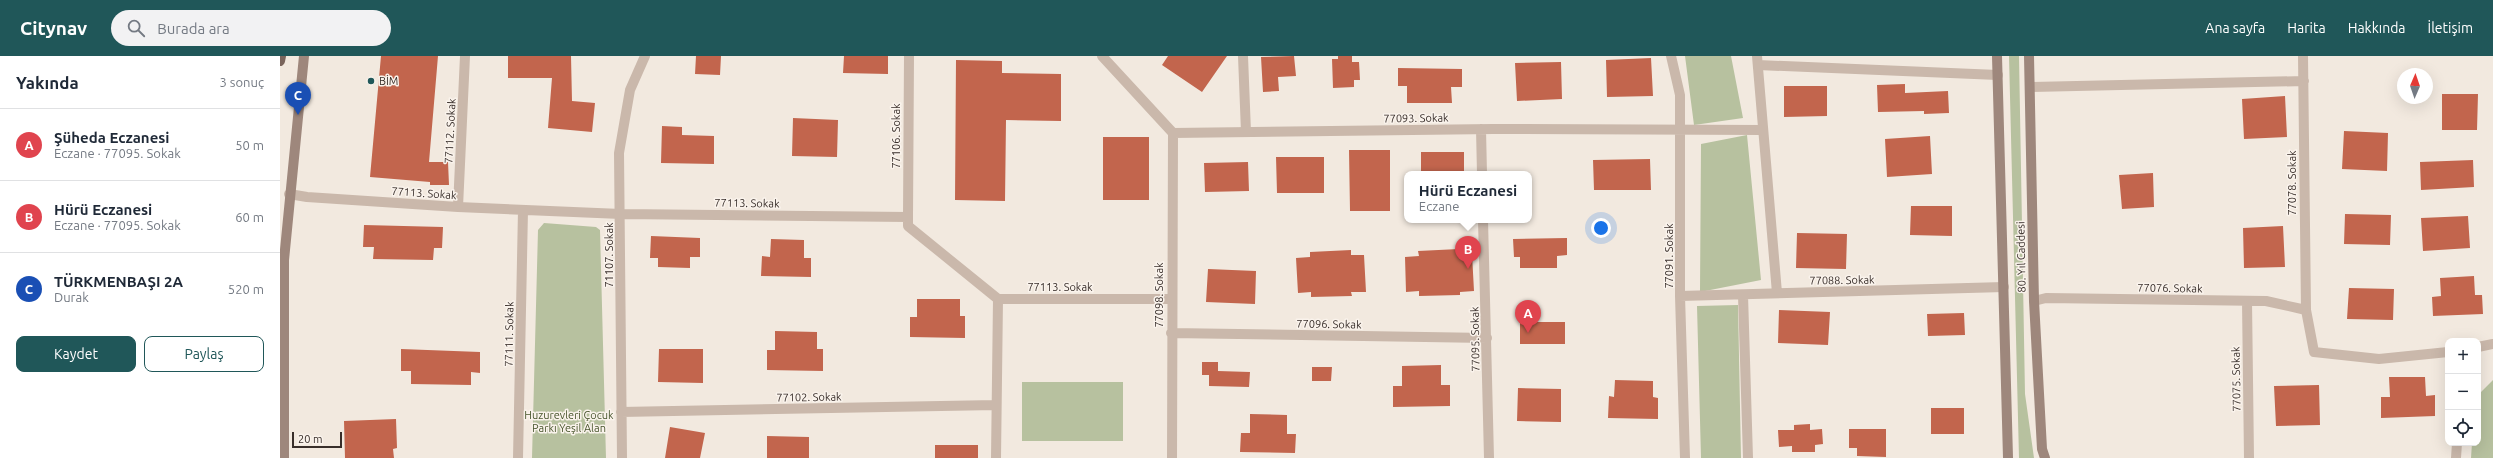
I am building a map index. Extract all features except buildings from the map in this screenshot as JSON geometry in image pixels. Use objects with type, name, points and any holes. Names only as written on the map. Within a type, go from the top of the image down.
[{"type":"main road","points":[[280,56],[280,61]]},
{"type":"main road","points":[[284,458],[284,260],[304,56]]},
{"type":"main road","name":"80. Yıl Caddesi","points":[[1997,56],[2008,458]]},
{"type":"main road","name":"80. Yıl Caddesi","points":[[2029,56],[2034,301],[2042,449],[2044,458]]},
{"type":"street","name":"77112. Sokak","points":[[458,207],[466,56]]},
{"type":"street","name":"71107. Sokak","points":[[622,458],[621,214],[619,153],[630,90],[645,56]]},
{"type":"street","name":"77106. Sokak","points":[[908,217],[909,56]]},
{"type":"street","points":[[1102,56],[1173,133]]},
{"type":"street","points":[[1243,56],[1246,132]]},
{"type":"street","name":"77091. Sokak","points":[[1671,56],[1680,95],[1680,296],[1685,458]]},
{"type":"street","name":"77078. Sokak","points":[[2303,56],[2306,310],[2314,352],[2379,358],[2445,352]]},
{"type":"street","points":[[1777,293],[1758,61],[1998,75]]},
{"type":"street","points":[[2030,88],[2304,81]]},
{"type":"street","points":[[1481,129],[1482,171]]},
{"type":"street","name":"77093. Sokak","points":[[1173,133],[1481,129],[1763,130]]},
{"type":"street","name":"77098. Sokak","points":[[1172,458],[1171,299],[1173,133]]},
{"type":"street","name":"77113. Sokak","points":[[290,194],[307,197],[458,207],[621,214],[908,217]]},
{"type":"street","name":"77111. Sokak","points":[[518,458],[523,210]]},
{"type":"street","points":[[908,217],[908,226],[998,299],[996,458]]},
{"type":"street","name":"77095. Sokak","points":[[1483,223],[1489,458]]},
{"type":"street","name":"77088. Sokak","points":[[1680,296],[2004,287]]},
{"type":"street","points":[[1743,295],[1748,458]]},
{"type":"street","name":"77076. Sokak","points":[[2034,301],[2046,298],[2266,301],[2306,310]]},
{"type":"street","name":"77113. Sokak","points":[[998,299],[1171,299]]},
{"type":"street","name":"77075. Sokak","points":[[2247,301],[2249,458]]},
{"type":"street","name":"77096. Sokak","points":[[1171,333],[1487,338]]},
{"type":"street","points":[[2481,346],[2493,344]]},
{"type":"street","name":"77102. Sokak","points":[[621,412],[996,405]]},
{"type":"street","points":[[2456,446],[2456,458]]},
{"type":"green space","points":[[1685,56],[1731,56],[1743,118],[1694,125]]},
{"type":"green space","points":[[2009,56],[2019,56],[2025,394],[2034,458],[2019,458]]},
{"type":"green space","points":[[1747,135],[1761,280],[1700,292],[1701,144]]},
{"type":"green space","name":"Huzurevleri Çocuk Parkı Yeşil Alan","points":[[544,223],[596,227],[600,230],[606,458],[532,458],[538,230]]},
{"type":"green space","points":[[1738,305],[1741,458],[1701,458],[1697,306]]},
{"type":"green space","points":[[2493,380],[2493,458],[2471,458],[2472,446],[2481,446],[2481,392]]},
{"type":"green space","points":[[1022,382],[1123,382],[1123,441],[1022,441]]},
{"type":"place","name":"BİM","points":[[371,81]]},
{"type":"place","name":"TÜRKMENBAŞI 2A","points":[[298,115]]},
{"type":"place","name":"Hürü Eczanesi","points":[[1468,269]]},
{"type":"place","name":"Şüheda Eczanesi","points":[[1528,333]]}]
